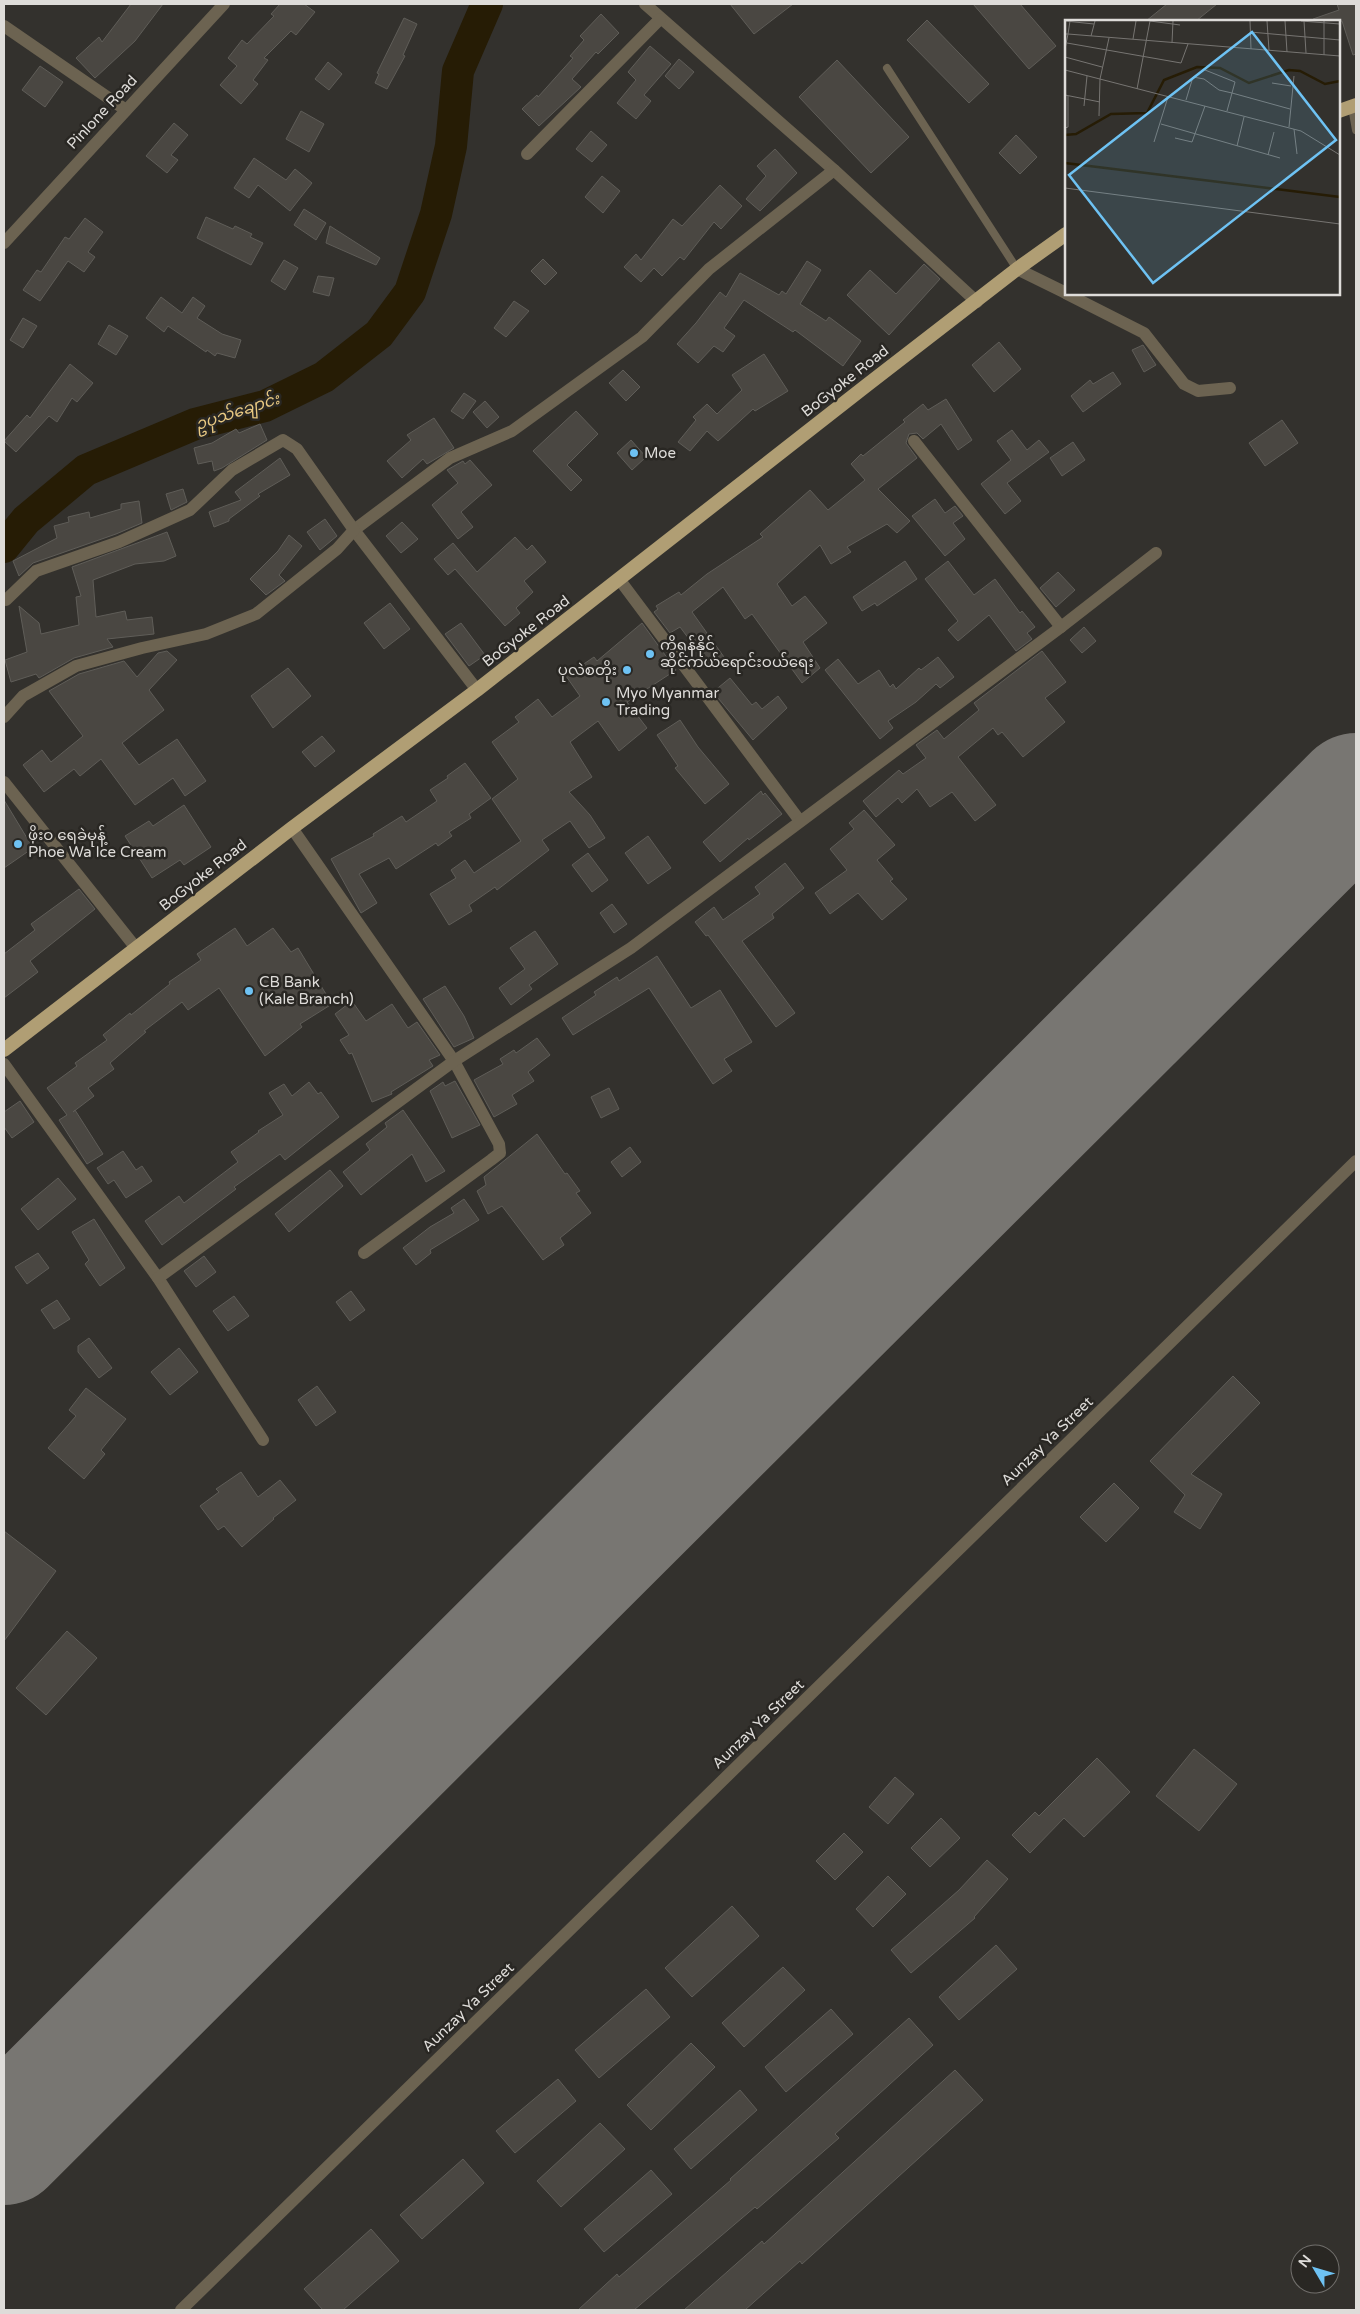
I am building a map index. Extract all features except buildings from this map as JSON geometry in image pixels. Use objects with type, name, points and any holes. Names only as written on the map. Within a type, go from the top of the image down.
[{"type":"highway","name":"BoGyoke Road","points":[[4,1050],[292,828],[477,690],[867,384],[977,302],[1017,268],[1065,235]]},
{"type":"street","name":"Pinlone Road","points":[[4,242],[224,4]]},
{"type":"street","points":[[644,4],[707,56],[977,302]]},
{"type":"street","points":[[527,154],[660,19]]},
{"type":"street","points":[[4,26],[126,110]]},
{"type":"street","points":[[4,717],[23,696],[76,666],[142,648],[206,634],[256,614],[337,549],[354,530],[450,458],[512,431],[642,337],[709,269],[834,170]]},
{"type":"street","points":[[1017,268],[1065,293]]},
{"type":"street","points":[[1069,295],[1144,333],[1184,384],[1198,391],[1230,388]]},
{"type":"street","points":[[6,600],[36,571],[119,542],[190,510],[232,470],[283,440],[297,449],[354,530],[477,690]]},
{"type":"street","points":[[914,440],[1062,627]]},
{"type":"street","points":[[158,1278],[454,1061],[631,948],[1062,627],[1156,553]]},
{"type":"street","points":[[619,579],[800,821]]},
{"type":"street","points":[[4,782],[136,948]]},
{"type":"street","points":[[292,828],[454,1061],[499,1144],[500,1153],[364,1253]]},
{"type":"street","points":[[4,1064],[158,1278],[263,1440]]},
{"type":"street","name":"Aunzay Ya Street","points":[[181,2310],[1356,1161]]},
{"type":"lane","points":[[887,68],[1017,268]]},
{"type":"lane","points":[[1349,108],[1356,130]]},
{"type":"waterway","name":"ဥပုသ်ချောင်း","points":[[4,547],[26,520],[86,470],[195,424],[265,406],[324,377],[379,334],[410,292],[436,214],[451,146],[458,71],[487,4]]},
{"type":"runway","points":[[4,2143],[1356,795]]},
{"type":"place","name":"Moe","points":[[634,453]]},
{"type":"place","name":"ကိုရန်နိုင် ဆိုင်ကယ်ရောင်းဝယ်ရေး","points":[[650,654]]},
{"type":"place","name":"ပုလဲစတိုး","points":[[627,670]]},
{"type":"place","name":"Myo Myanmar Trading","points":[[606,702]]},
{"type":"place","name":"ဖိုးဝ ရေခဲမုန့် Phoe Wa Ice Cream","points":[[18,844]]},
{"type":"place","name":"CB Bank (Kale Branch)","points":[[249,991]]}]
